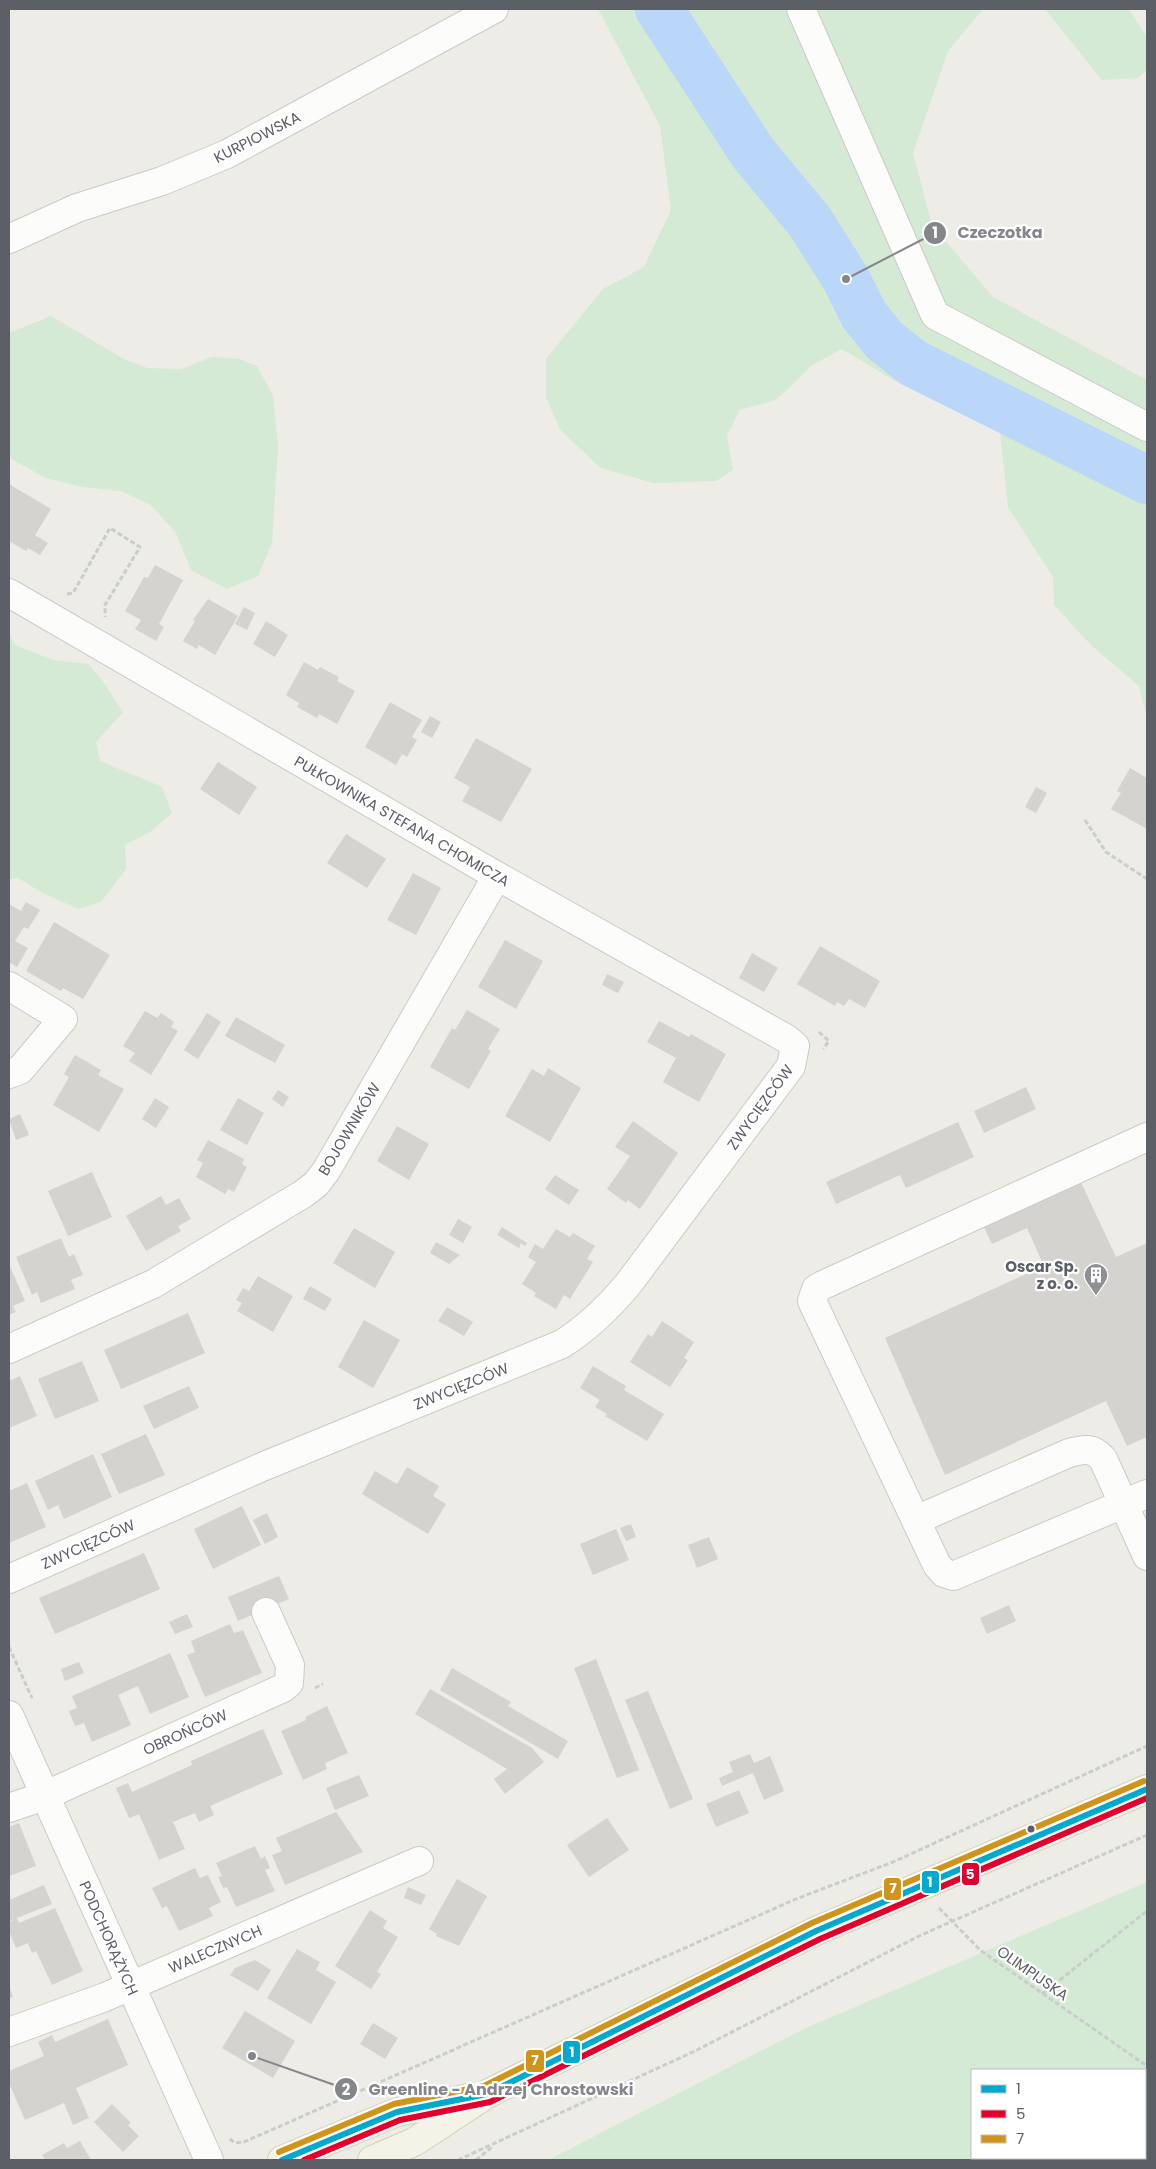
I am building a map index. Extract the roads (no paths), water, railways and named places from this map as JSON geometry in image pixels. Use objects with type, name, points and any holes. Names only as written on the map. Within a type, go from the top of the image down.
[{"type":"main road","points":[[372,2160],[414,2142],[487,2094],[816,1931],[1147,1789]]},
{"type":"main road","points":[[282,2160],[396,2112],[487,2094]]},
{"type":"street","name":"KURPIOWSKA","points":[[9,239],[77,208],[162,181],[227,154],[494,9]]},
{"type":"street","points":[[802,9],[935,315],[1147,427]]},
{"type":"street","name":"PUŁKOWNIKA STEFANA CHOMICZA","points":[[9,594],[497,876],[787,1039],[809,1044]]},
{"type":"street","name":"BOJOWNIKÓW","points":[[9,1349],[153,1284],[267,1217],[316,1184],[326,1171],[497,876]]},
{"type":"street","points":[[9,986],[63,1018],[20,1070],[9,1074]]},
{"type":"street","name":"ZWYCIĘZCÓW","points":[[9,1578],[262,1467],[554,1348],[575,1336],[605,1311],[629,1283],[809,1044]]},
{"type":"street","points":[[1135,1499],[953,1576],[944,1573],[938,1565],[916,1520],[812,1301],[813,1294],[823,1284],[1145,1145]]},
{"type":"street","points":[[916,1520],[1079,1450],[1097,1452],[1135,1499],[1147,1556]]},
{"type":"street","name":"OBROŃCÓW","points":[[9,1808],[44,1796],[283,1688],[289,1683],[290,1665],[266,1612]]},
{"type":"street","name":"PODCHORĄŻYCH","points":[[9,1715],[209,2160]]},
{"type":"street","name":"WALECZNYCH","points":[[9,2032],[130,1986],[419,1861]]},
{"type":"waterway","points":[[659,9],[753,153],[810,222],[846,279],[864,315],[884,340],[913,363],[1147,480]]},
{"type":"place","name":"Czeczotka","points":[[846,279]]},
{"type":"place","name":"Oscar Sp. z o. o.","points":[[1096,1296]]},
{"type":"place","name":"Greenline - Andrzej Chrostowski","points":[[252,2056]]}]
